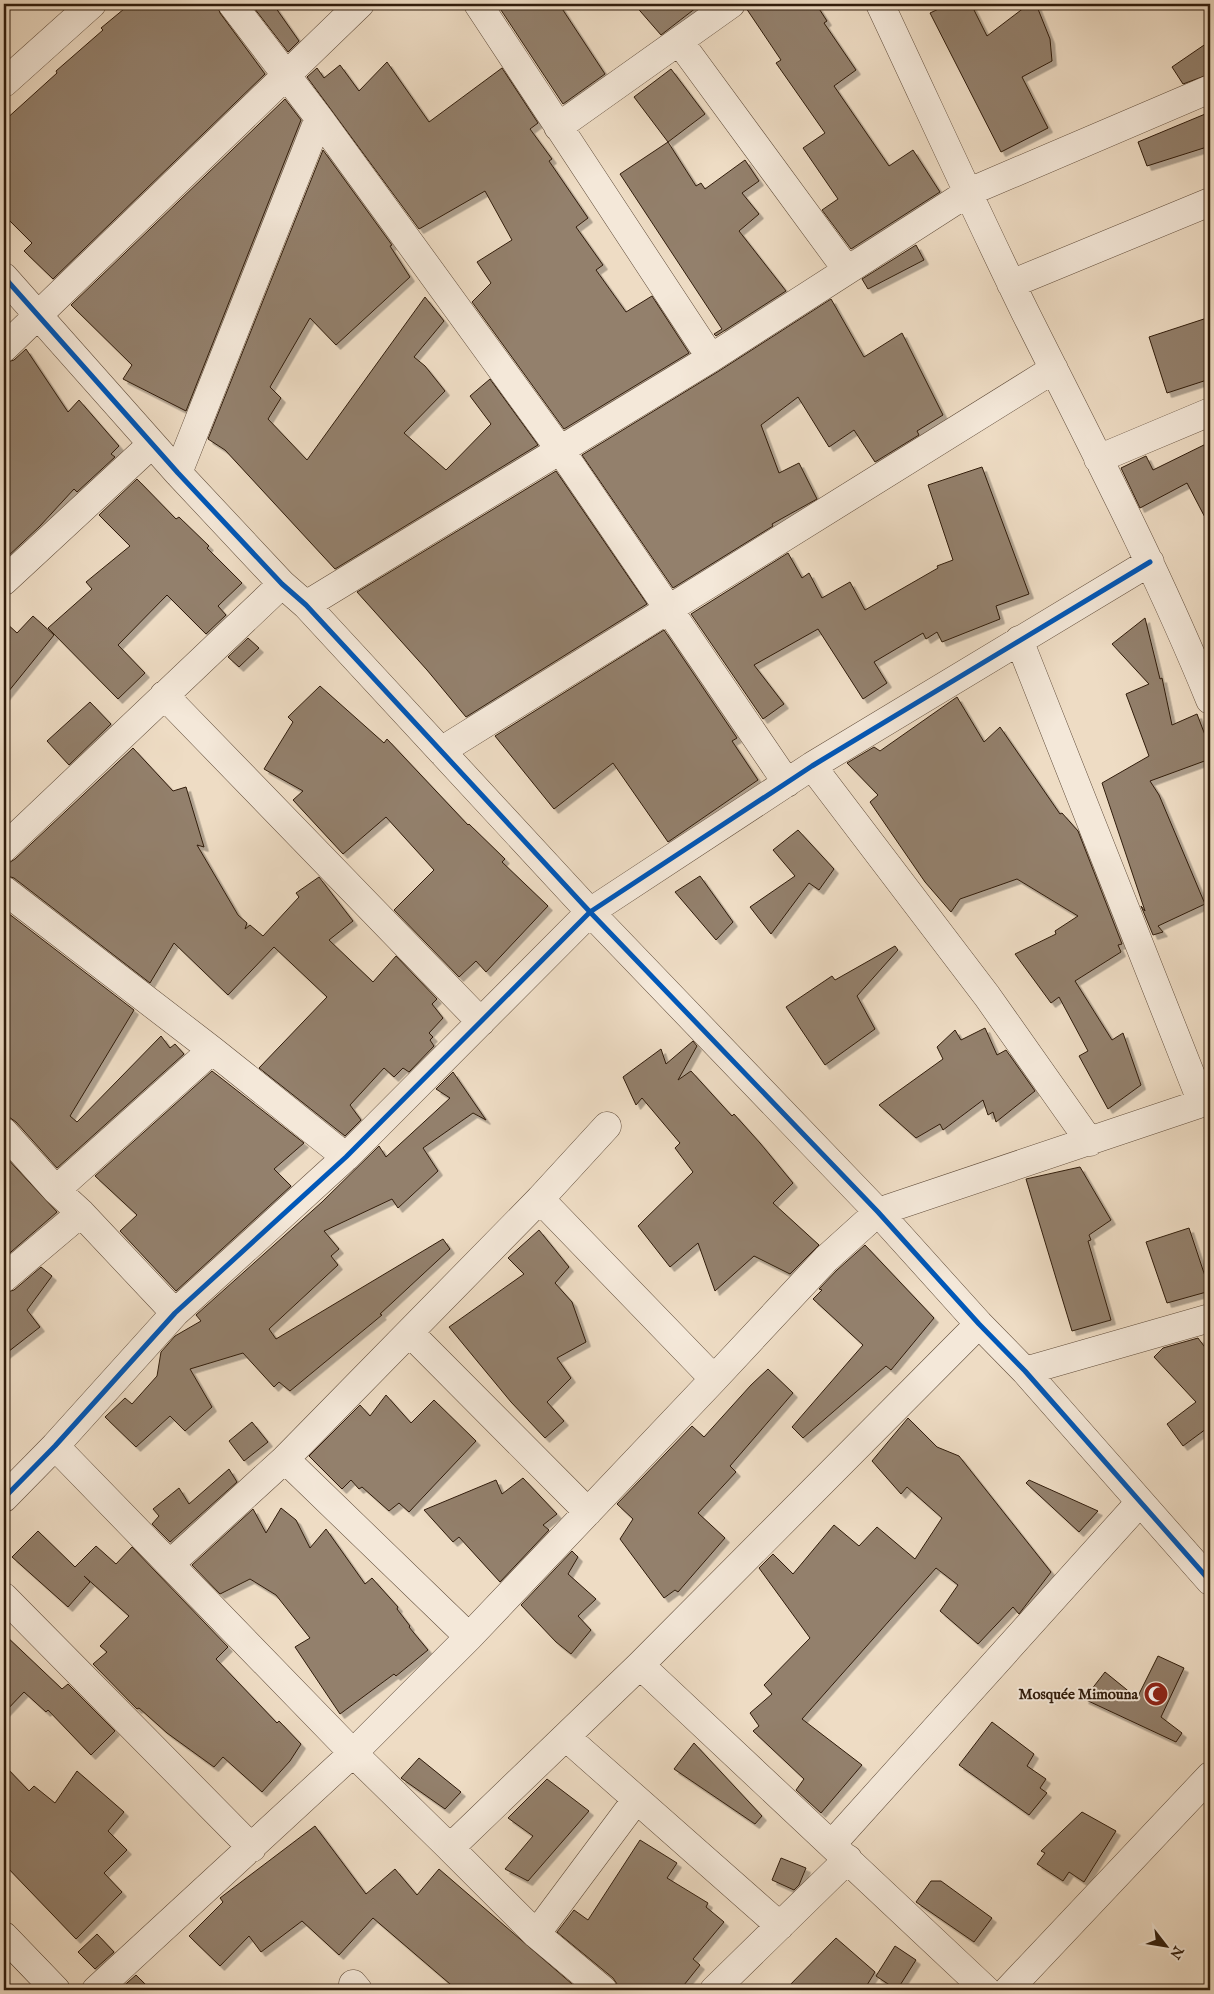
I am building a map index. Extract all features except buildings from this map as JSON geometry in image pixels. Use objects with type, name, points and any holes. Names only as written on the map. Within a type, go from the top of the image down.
[{"type":"street","points":[[4,83],[92,4]]},
{"type":"street","points":[[232,4],[319,118],[561,451],[787,782]]},
{"type":"street","points":[[4,348],[360,4]]},
{"type":"street","points":[[478,4],[711,358]]},
{"type":"street","points":[[558,127],[731,4]]},
{"type":"street","points":[[880,4],[1011,284],[1098,459],[1150,562],[1201,648],[1210,700]]},
{"type":"street","points":[[679,41],[847,270]]},
{"type":"street","points":[[306,605],[711,358],[968,192],[1210,89]]},
{"type":"street","points":[[178,473],[319,118]]},
{"type":"street","points":[[1011,284],[1210,202]]},
{"type":"street","points":[[4,277],[178,473],[282,584],[306,605],[590,912],[878,1212],[979,1324],[1025,1371],[1210,1581]]},
{"type":"street","points":[[441,751],[1054,369]]},
{"type":"street","points":[[1098,459],[1210,412]]},
{"type":"street","points":[[4,581],[152,444]]},
{"type":"street","points":[[4,1498],[55,1446],[175,1313],[346,1157],[590,912],[812,766],[1150,562]]},
{"type":"street","points":[[4,848],[282,584]]},
{"type":"street","points":[[96,1990],[353,1753],[588,1512],[826,1259],[878,1212],[1206,1102],[1018,640]]},
{"type":"street","points":[[164,695],[481,1022]]},
{"type":"street","points":[[812,766],[987,996],[1090,1142]]},
{"type":"street","points":[[4,890],[212,1050],[346,1157]]},
{"type":"street","points":[[56,1190],[212,1050]]},
{"type":"street","points":[[171,1563],[285,1459],[540,1199],[607,1126]]},
{"type":"street","points":[[4,1132],[56,1190],[81,1212],[175,1313]]},
{"type":"street","points":[[540,1199],[714,1379]]},
{"type":"street","points":[[4,1278],[81,1212]]},
{"type":"street","points":[[1025,1371],[1210,1318]]},
{"type":"street","points":[[450,1848],[640,1666],[979,1324]]},
{"type":"street","points":[[410,1333],[588,1512]]},
{"type":"street","points":[[55,1446],[171,1563],[353,1753],[536,1934],[603,1990]]},
{"type":"street","points":[[285,1459],[468,1637]]},
{"type":"street","points":[[714,1990],[780,1926],[840,1852],[1140,1502]]},
{"type":"street","points":[[4,1597],[252,1848]]},
{"type":"street","points":[[640,1666],[986,1990]]},
{"type":"street","points":[[566,1737],[780,1926]]},
{"type":"street","points":[[1008,1990],[1210,1776]]},
{"type":"street","points":[[536,1934],[636,1800]]},
{"type":"street","points":[[4,1936],[56,1990]]},
{"type":"cycle path","points":[[4,277],[178,473],[282,584],[306,605],[590,912],[878,1212],[979,1324],[1025,1371],[1210,1581]]},
{"type":"cycle path","points":[[4,1498],[55,1446],[175,1313],[346,1157],[590,912],[812,766],[1150,562]]},
{"type":"place","name":"Mosquée Mimouna","points":[[1156,1694]]}]
